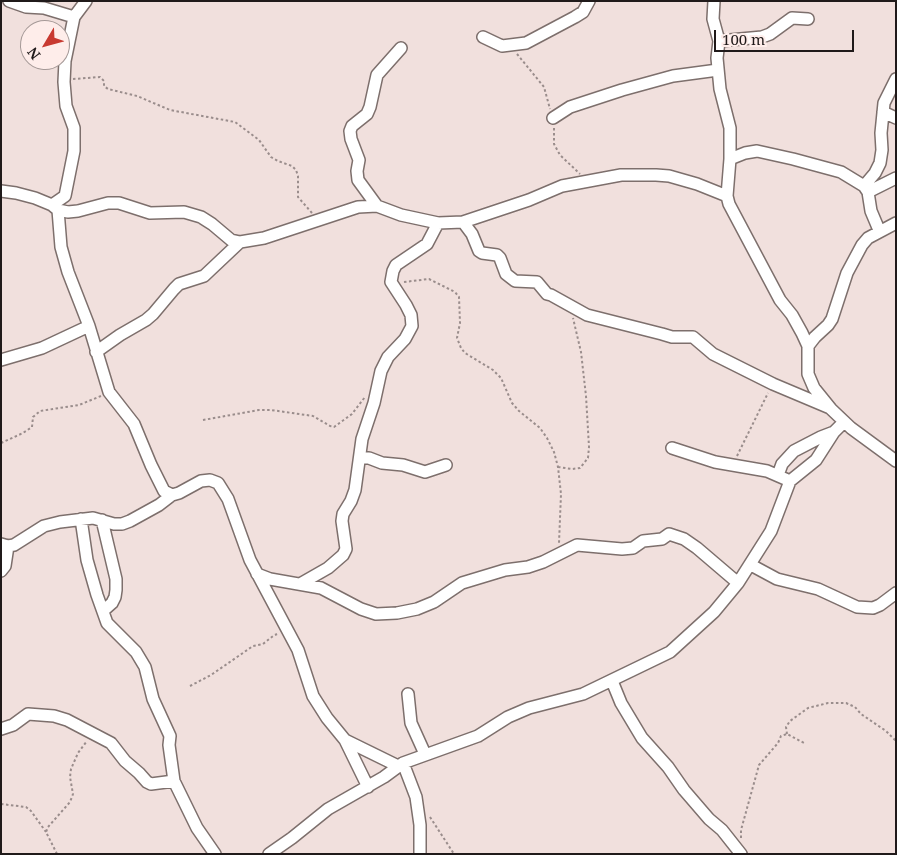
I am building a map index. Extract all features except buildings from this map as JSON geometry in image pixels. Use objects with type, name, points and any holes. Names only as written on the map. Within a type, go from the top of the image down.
[{"type":"street","points":[[9,1],[26,7],[44,8],[74,18]]},
{"type":"street","points":[[86,1],[74,18],[66,51],[64,79],[66,106],[74,128],[74,151],[65,196],[55,208],[61,247],[110,392],[136,429],[164,492],[172,495]]},
{"type":"street","points":[[483,37],[502,46],[526,43],[583,12],[589,1]]},
{"type":"street","points":[[714,1],[712,19],[719,41],[717,58],[720,89],[730,128],[727,196],[729,204],[766,276],[780,300],[792,315],[808,346],[808,374],[814,388],[844,422],[896,461]]},
{"type":"street","points":[[719,41],[762,37],[770,34],[792,18],[808,19]]},
{"type":"street","points":[[378,206],[358,180],[359,160],[350,131],[352,126],[367,114],[370,108],[377,75],[401,48]]},
{"type":"street","points":[[553,118],[570,107],[622,90],[673,76],[718,70]]},
{"type":"street","points":[[879,230],[871,211],[866,189],[880,163],[884,103],[896,79]]},
{"type":"street","points":[[883,112],[896,118]]},
{"type":"street","points":[[730,158],[757,151],[772,154],[840,172],[866,189]]},
{"type":"street","points":[[1,191],[35,198],[55,208],[73,211],[108,203],[119,203],[150,213],[184,212],[201,217],[231,240],[240,242],[264,238],[351,209],[378,206],[401,215],[438,223],[463,222],[529,200],[562,186],[621,175],[669,176],[697,184],[727,196]]},
{"type":"street","points":[[866,189],[896,178]]},
{"type":"street","points":[[463,222],[472,234],[477,249],[482,253],[497,254],[506,274],[515,281],[537,282],[547,294],[587,315],[672,337],[693,337],[714,354],[773,384],[831,409]]},
{"type":"street","points":[[808,346],[832,319],[847,273],[856,253],[868,238],[896,222]]},
{"type":"street","points":[[300,584],[328,568],[343,555],[346,549],[342,521],[343,514],[355,490],[362,440],[374,403],[381,371],[388,357],[405,340],[412,326],[406,305],[392,282],[393,270],[396,265],[428,244],[438,223]]},
{"type":"street","points":[[96,352],[146,320],[179,284],[204,276],[240,242]]},
{"type":"street","points":[[1,360],[42,348],[88,326]]},
{"type":"street","points":[[269,854],[328,809],[384,777],[400,764],[478,736],[508,717],[530,708],[583,694],[670,652],[714,612],[738,583],[770,531],[790,481],[816,460],[834,432],[844,422]]},
{"type":"street","points":[[778,474],[782,464],[794,451],[821,436],[834,432]]},
{"type":"street","points":[[672,448],[700,458],[778,474],[790,481]]},
{"type":"street","points":[[360,458],[369,458],[382,463],[403,464],[425,472],[446,465]]},
{"type":"street","points":[[1,570],[5,566],[5,545],[44,526],[93,518],[114,524],[122,524],[158,505],[172,495],[201,481],[210,480],[218,483],[228,499],[243,544],[257,574],[289,631],[304,664],[313,696],[327,718],[345,740],[368,787]]},
{"type":"street","points":[[81,520],[87,560],[96,595],[107,622],[122,640],[136,652],[146,667],[152,699],[170,736],[169,745],[174,782],[197,828],[215,854]]},
{"type":"street","points":[[102,520],[116,579],[115,597],[103,612]]},
{"type":"street","points":[[257,574],[270,579],[321,588],[361,609],[376,614],[397,613],[417,609],[434,602],[462,583],[505,570],[536,564],[577,545],[622,549],[633,548],[643,541],[662,539],[669,534],[684,539],[697,548],[738,583]]},
{"type":"street","points":[[750,565],[777,579],[818,589],[856,607],[873,608],[896,593]]},
{"type":"street","points":[[612,681],[642,738],[668,767],[684,790],[709,819],[741,848]]},
{"type":"street","points":[[408,694],[411,723],[425,754]]},
{"type":"street","points":[[1,729],[13,725],[28,714],[67,720],[83,726],[90,733],[111,743],[125,761],[147,782],[151,784],[174,782]]},
{"type":"street","points":[[345,740],[400,764],[416,796],[420,825],[420,854]]},
{"type":"path","points":[[64,79],[100,77],[104,81],[104,86],[108,89],[137,96],[177,113],[235,122],[259,140],[271,157],[278,162],[292,166],[296,170],[298,197],[319,220]]},
{"type":"path","points":[[392,282],[428,279],[455,292],[459,297],[460,323],[458,338],[461,348],[465,353],[493,370],[501,378],[512,403],[540,428],[547,438],[554,452],[558,467],[561,512],[558,555]]},
{"type":"path","points":[[558,467],[580,468],[588,458],[589,447],[581,352],[568,304]]},
{"type":"path","points":[[203,420],[259,410],[271,410],[313,416],[334,427],[352,414],[378,382]]},
{"type":"path","points":[[727,464],[734,460],[739,453],[773,384]]},
{"type":"path","points":[[1,443],[24,433],[32,427],[33,417],[40,411],[80,405],[110,392]]},
{"type":"path","points":[[190,686],[211,675],[252,646],[262,644],[273,636],[289,631]]},
{"type":"path","points":[[786,734],[786,727],[790,721],[808,708],[828,702],[846,703],[856,707],[861,714],[886,731],[896,741]]},
{"type":"path","points":[[46,832],[48,827],[70,802],[73,794],[70,776],[71,769],[78,753],[86,745],[90,733]]},
{"type":"path","points":[[741,848],[741,830],[759,765],[778,743],[781,736],[786,734]]},
{"type":"path","points":[[786,734],[804,743]]},
{"type":"path","points":[[1,804],[26,807],[32,811],[58,854]]},
{"type":"path","points":[[430,817],[454,854]]}]
